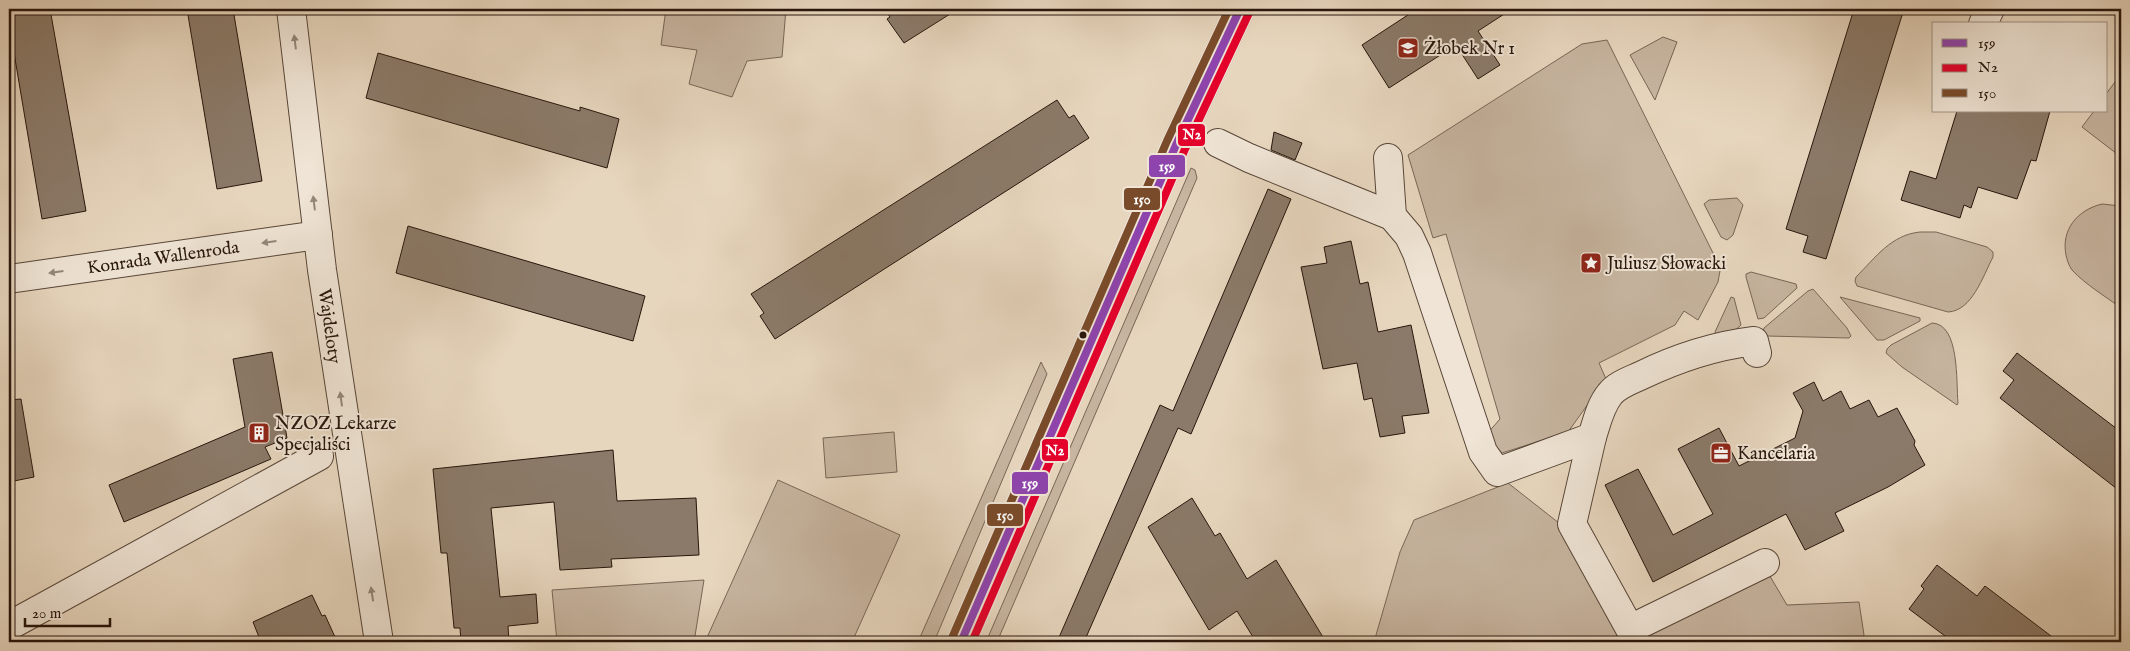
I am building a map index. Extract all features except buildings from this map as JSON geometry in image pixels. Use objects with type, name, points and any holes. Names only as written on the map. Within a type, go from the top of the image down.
[{"type":"street","name":"Wajdeloty","points":[[290,9],[318,235],[379,642]]},
{"type":"street","points":[[961,642],[1176,145],[1240,9]]},
{"type":"street","points":[[1984,22],[1990,9]]},
{"type":"street","points":[[1218,143],[1249,158],[1392,216],[1409,236],[1483,452],[1497,472],[1592,437]]},
{"type":"street","points":[[1388,158],[1392,216]]},
{"type":"street","name":"Konrada Wallenroda","points":[[9,279],[318,235]]},
{"type":"street","points":[[1757,353],[1754,341],[1700,351],[1666,363],[1615,388],[1604,404],[1592,437],[1572,524],[1630,629],[1765,563]]},
{"type":"street","points":[[9,626],[319,456]]},
{"type":"shaded area","points":[[666,9],[786,9],[782,57],[747,61],[732,97],[689,84],[697,50],[661,45]]},
{"type":"shaded area","points":[[1663,37],[1677,42],[1655,100],[1630,55]]},
{"type":"shaded area","points":[[1607,40],[1714,255],[1720,271],[1718,282],[1698,320],[1684,311],[1675,325],[1599,363],[1606,379],[1568,432],[1502,453],[1486,435],[1500,419],[1446,234],[1433,238],[1408,155],[1582,44]]},
{"type":"shaded area","points":[[2121,74],[2121,157],[2082,127],[2093,112],[2108,112],[2108,91]]},
{"type":"shaded area","points":[[1191,168],[1195,170],[1197,178],[997,642],[986,642]]},
{"type":"shaded area","points":[[1737,198],[1743,205],[1733,235],[1727,240],[1721,237],[1704,204],[1709,200]]},
{"type":"shaded area","points":[[2102,204],[2121,206],[2121,308],[2077,275],[2070,267],[2066,255],[2066,237],[2073,222],[2085,211]]},
{"type":"shaded area","points":[[1920,232],[1936,232],[1987,247],[1993,252],[1993,257],[1981,282],[1964,306],[1948,312],[1857,286],[1856,277],[1892,242],[1901,237]]},
{"type":"shaded area","points":[[1751,272],[1796,284],[1797,288],[1764,318],[1758,319],[1746,277],[1746,274]]},
{"type":"shaded area","points":[[1813,289],[1847,328],[1851,336],[1849,338],[1767,336],[1763,334],[1764,328],[1808,291]]},
{"type":"shaded area","points":[[1731,297],[1734,298],[1741,325],[1732,333],[1716,335],[1715,332]]},
{"type":"shaded area","points":[[1840,297],[1920,318],[1920,321],[1884,340],[1877,340]]},
{"type":"shaded area","points":[[1932,323],[1941,326],[1948,333],[1952,343],[1955,356],[1957,405],[1902,367],[1886,353],[1891,345]]},
{"type":"shaded area","points":[[1041,362],[1047,374],[934,642],[918,642]]},
{"type":"shaded area","points":[[894,432],[897,472],[826,478],[823,438]]},
{"type":"shaded area","points":[[778,480],[900,535],[852,642],[705,642]]},
{"type":"shaded area","points":[[1508,483],[1564,527],[1569,540],[1623,641],[1768,573],[1787,605],[1859,602],[1864,635],[1862,642],[1374,642],[1400,552],[1414,520]]},
{"type":"shaded area","points":[[704,580],[694,642],[557,642],[552,590]]},
{"type":"transit line","name":"150","points":[[952,638],[1167,141],[1229,9]]},
{"type":"transit line","name":"159","points":[[961,642],[1176,145],[1240,9]]},
{"type":"transit line","name":"N2","points":[[972,642],[1185,149],[1249,13]]},
{"type":"place","name":"Żłobek Nr 1","points":[[1408,48]]},
{"type":"place","name":"Juliusz Słowacki","points":[[1591,263]]},
{"type":"place","name":"NZOZ Lekarze Specjaliści","points":[[259,433]]},
{"type":"place","name":"Kancelaria","points":[[1721,453]]}]
